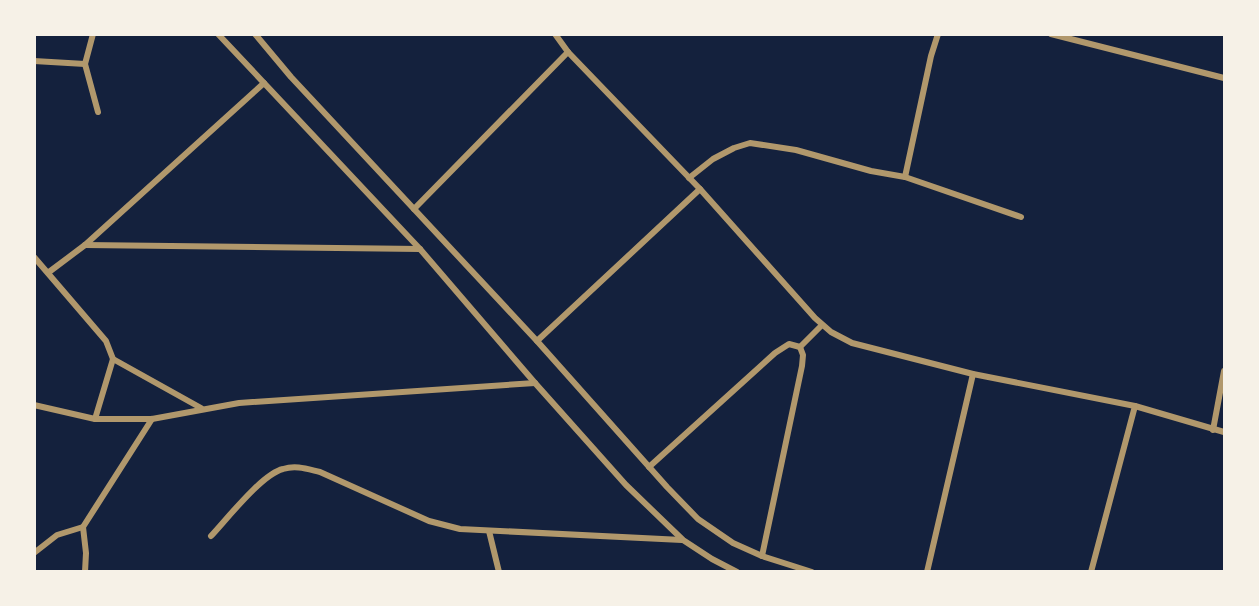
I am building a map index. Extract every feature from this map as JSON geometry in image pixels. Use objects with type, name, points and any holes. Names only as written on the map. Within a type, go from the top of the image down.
[{"type":"street","points":[[93,34],[85,64],[98,112]]},
{"type":"street","points":[[218,34],[420,249],[626,485],[683,540],[737,572]]},
{"type":"street","points":[[255,34],[698,519],[733,543],[762,556],[812,572]]},
{"type":"street","points":[[555,34],[568,52],[700,189],[822,325],[831,332],[852,343],[973,374],[1135,406],[1224,432]]},
{"type":"street","points":[[905,177],[931,56],[938,34]]},
{"type":"street","points":[[1051,34],[1224,78]]},
{"type":"street","points":[[414,209],[568,52]]},
{"type":"street","points":[[34,61],[85,64]]},
{"type":"street","points":[[49,272],[85,245],[264,83]]},
{"type":"street","points":[[688,178],[713,159],[750,143],[796,150],[872,171],[905,177],[1021,217]]},
{"type":"street","points":[[537,341],[700,189]]},
{"type":"street","points":[[85,245],[420,249]]},
{"type":"street","points":[[34,257],[106,341],[113,358],[202,408]]},
{"type":"street","points":[[800,347],[822,325]]},
{"type":"street","points":[[650,467],[775,353],[789,344],[800,347]]},
{"type":"street","points":[[762,556],[802,366],[803,355],[800,347]]},
{"type":"street","points":[[95,419],[113,358]]},
{"type":"street","points":[[1213,430],[1224,371]]},
{"type":"street","points":[[927,572],[973,374]]},
{"type":"street","points":[[34,405],[95,419],[152,419],[202,408],[250,402],[535,383]]},
{"type":"street","points":[[1091,572],[1135,406]]},
{"type":"street","points":[[85,572],[86,553],[83,527],[152,419]]},
{"type":"street","points":[[211,536],[267,475],[282,469],[301,467],[320,472],[429,521],[460,529],[683,540]]},
{"type":"street","points":[[34,553],[57,535],[83,527]]},
{"type":"street","points":[[489,531],[499,572]]}]
